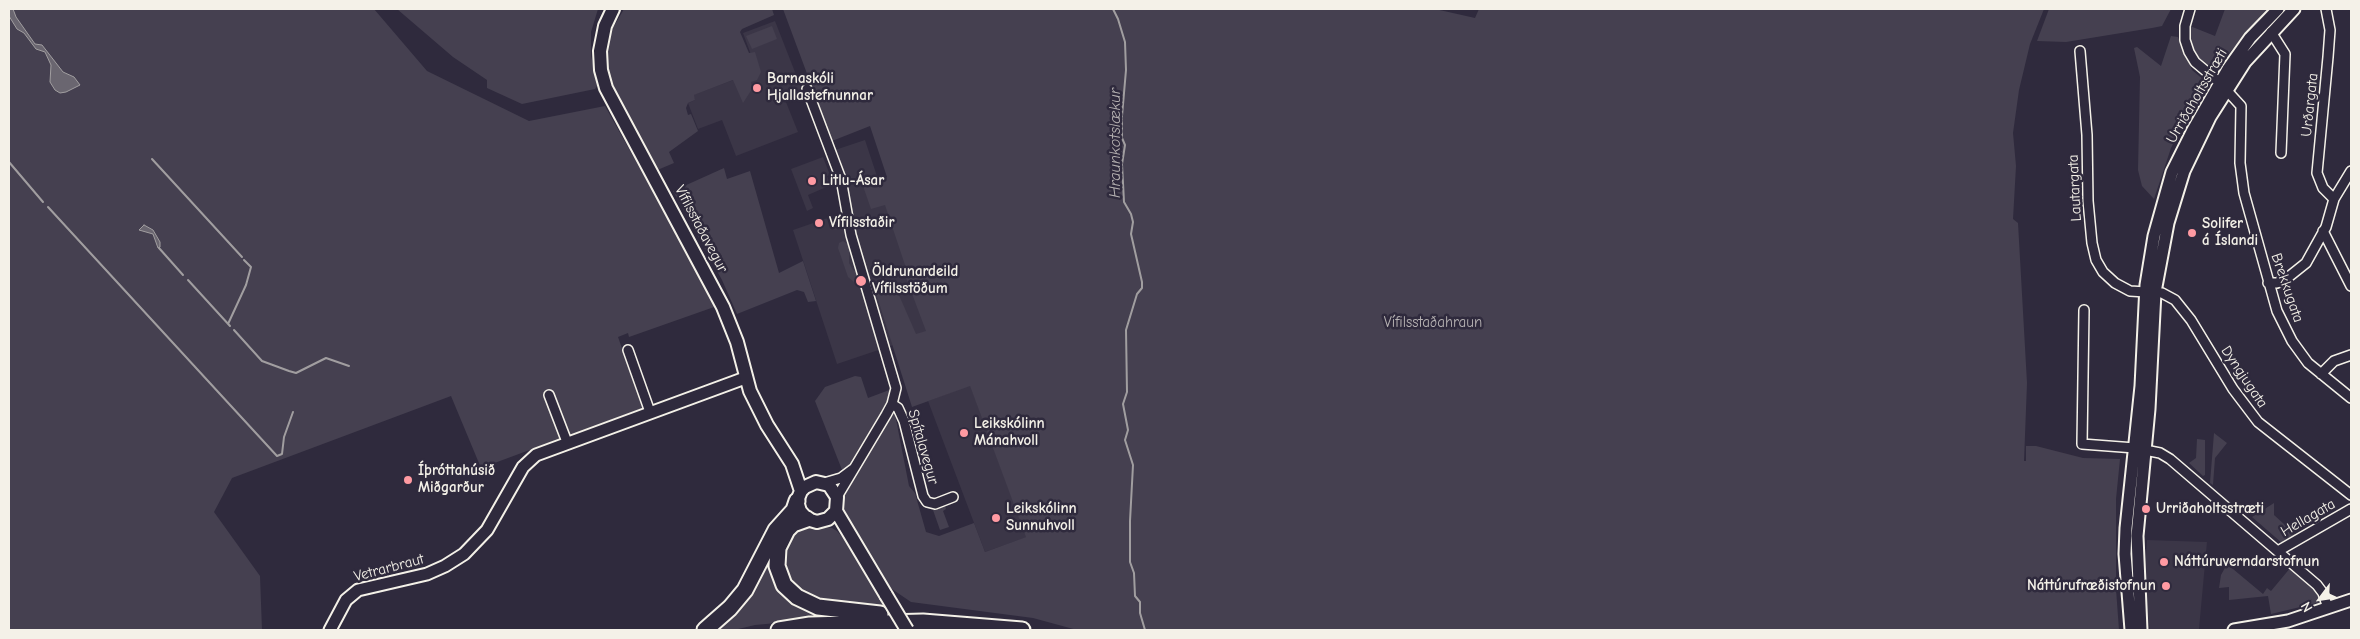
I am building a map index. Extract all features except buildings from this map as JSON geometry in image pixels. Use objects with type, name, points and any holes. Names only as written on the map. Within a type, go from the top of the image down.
[{"type":"highway","points":[[705,630],[730,608],[745,590],[776,530],[794,510],[799,496]]},
{"type":"highway","points":[[807,519],[793,524],[786,530],[778,548],[776,559],[779,573],[784,585],[792,593],[818,607],[885,614],[923,622]]},
{"type":"highway","points":[[779,630],[828,624],[923,622],[1022,630]]},
{"type":"main road","name":"Vífilsstaðavegur","points":[[613,9],[605,26],[600,51],[600,70],[606,88],[723,307],[737,342],[745,378],[767,425],[792,464],[799,496],[800,511],[807,519]]},
{"type":"main road","name":"Vífilsstaðavegur","points":[[792,464],[832,489],[837,497]]},
{"type":"main road","points":[[799,496],[805,487],[820,483]]},
{"type":"main road","points":[[807,519],[817,522],[832,515],[837,497]]},
{"type":"main road","points":[[832,515],[848,534],[907,630]]},
{"type":"street","name":"Brekkugata","points":[[2190,9],[2185,26],[2185,40],[2189,52],[2195,62],[2223,86],[2241,106],[2242,180],[2277,311],[2292,341],[2308,363],[2351,398]]},
{"type":"street","name":"Urriðaholtsstræti","points":[[2131,630],[2125,554],[2140,449],[2149,409],[2151,292],[2181,178],[2223,86],[2250,38],[2278,9]]},
{"type":"street","name":"Urriðaholtsstræti","points":[[2223,86],[2294,9]]},
{"type":"street","name":"Urðargata","points":[[2326,9],[2330,30],[2317,173],[2323,188],[2334,199]]},
{"type":"street","points":[[2271,32],[2285,54],[2281,153]]},
{"type":"street","name":"Lautargata","points":[[2080,51],[2087,135],[2088,201],[2096,260],[2103,272],[2115,283],[2130,291],[2151,292]]},
{"type":"street","name":"Spítalavegur","points":[[807,89],[841,179],[851,235],[894,382],[895,393],[892,404],[837,497]]},
{"type":"street","points":[[2268,283],[2277,283],[2300,270],[2315,248],[2334,199],[2351,171]]},
{"type":"street","points":[[2323,231],[2351,286]]},
{"type":"street","name":"Dyngjugata","points":[[2151,292],[2168,296],[2182,307],[2233,389],[2258,422],[2351,495]]},
{"type":"street","points":[[2084,310],[2082,444],[2140,449],[2160,453],[2170,459],[2317,585],[2323,593],[2328,608]]},
{"type":"street","points":[[628,350],[650,412]]},
{"type":"street","points":[[2322,374],[2334,360],[2351,355]]},
{"type":"street","name":"Vetrarbraut","points":[[330,630],[346,600],[358,590],[427,574],[445,566],[464,554],[488,530],[528,461],[536,455],[745,378]]},
{"type":"street","points":[[549,395],[568,442]]},
{"type":"street","name":"Spítalavegur","points":[[892,404],[898,408],[906,426],[923,496],[927,502],[935,504],[953,497]]},
{"type":"street","name":"Urriðaholtsstræti","points":[[2140,449],[2136,536],[2142,630]]},
{"type":"street","points":[[820,483],[841,478],[855,468]]},
{"type":"street","name":"Hellagata","points":[[2278,551],[2351,509]]},
{"type":"street","points":[[2234,630],[2288,621],[2351,600]]},
{"type":"shaded area","points":[[9,9],[13,9],[16,17],[35,44],[42,45],[63,72],[74,77],[80,85],[66,92],[60,93],[55,90],[50,82],[51,65],[45,52],[36,49],[24,33],[17,29],[9,16]]},
{"type":"shaded area","name":"Barnaskóli Hjallastefnunnar","points":[[775,21],[804,95],[786,102],[798,132],[736,156],[722,120],[698,129],[688,103],[695,100],[693,95],[757,71],[743,33]]},
{"type":"shaded area","name":"Öldrunardeild Vífilsstöðum","points":[[865,140],[929,333],[837,364],[793,230],[851,210],[832,151]]},
{"type":"shaded area","name":"Litlu-Ásar","points":[[823,157],[830,175],[827,176],[831,185],[808,195],[813,208],[807,211],[791,169]]},
{"type":"shaded area","points":[[144,225],[153,230],[160,242],[160,247],[158,248],[153,234],[139,230]]},
{"type":"shaded area","points":[[970,385],[1027,537],[985,552],[928,401]]},
{"type":"shaded area","points":[[2147,540],[2207,542],[2199,629],[2150,630],[2144,587]]},
{"type":"green space","points":[[9,9],[374,9],[427,71],[529,121],[605,106],[717,306],[629,337],[628,333],[618,337],[643,408],[481,468],[451,396],[232,478],[214,512],[260,576],[262,630],[9,630]]},
{"type":"green space","points":[[397,9],[598,9],[591,32],[591,56],[598,82],[597,86],[595,89],[522,104],[487,88],[487,80],[453,57]]},
{"type":"green space","points":[[624,9],[772,9],[774,15],[742,29],[740,32],[749,53],[755,52],[761,72],[757,80],[751,82],[752,89],[743,103],[733,80],[694,95],[695,100],[688,103],[686,108],[688,115],[691,114],[698,131],[669,152],[674,163],[655,171],[614,90],[609,75],[607,47],[610,33]]},
{"type":"green space","name":"Vífilsstaðahraun","points":[[783,9],[1435,9],[1475,18],[1479,9],[2044,9],[2030,44],[2019,90],[2013,133],[2016,166],[2013,219],[2018,223],[2027,383],[2024,461],[2026,461],[2026,446],[2036,446],[2083,458],[2120,459],[2116,499],[2116,589],[2119,630],[1077,630],[1033,618],[911,602],[886,585],[842,517],[842,498],[894,409],[909,486],[915,493],[926,532],[939,536],[974,523],[985,552],[1026,537],[970,386],[912,407],[875,290],[887,285],[890,287],[895,286],[916,334],[926,331],[905,275],[908,274],[885,205],[871,209],[863,186],[887,177],[870,126],[832,141]]},
{"type":"green space","points":[[2049,9],[2171,9],[2162,26],[2066,42],[2037,41]]},
{"type":"green space","points":[[2225,9],[2267,9],[2212,73],[2192,51],[2188,38],[2190,26],[2215,36]]},
{"type":"green space","points":[[772,26],[777,39],[752,49],[746,36]]},
{"type":"green space","points":[[2171,36],[2178,37],[2192,70],[2205,81],[2171,148],[2154,199],[2142,186],[2138,170],[2140,77],[2134,48],[2137,47],[2161,66]]},
{"type":"green space","points":[[724,168],[727,179],[750,171],[779,273],[803,261],[816,301],[808,302],[804,292],[797,290],[737,314],[722,280],[673,191]]},
{"type":"green space","points":[[843,241],[849,245],[849,263],[853,270],[858,272],[859,277],[854,282],[848,277],[838,248],[839,243]]},
{"type":"green space","points":[[855,376],[861,377],[868,398],[892,389],[889,403],[857,463],[844,475],[815,401],[825,387]]},
{"type":"green space","points":[[2214,433],[2227,443],[2215,458],[2213,485],[2210,483]]},
{"type":"green space","points":[[2197,439],[2205,440],[2205,475],[2203,476],[2189,463],[2196,458]]},
{"type":"green space","points":[[2274,503],[2274,515],[2296,535],[2282,543],[2252,517]]},
{"type":"green space","points":[[945,506],[946,509],[943,511],[949,527],[940,530],[933,510]]},
{"type":"green space","points":[[813,526],[832,528],[837,531],[846,541],[888,609],[825,602],[799,590],[787,574],[783,563],[786,543],[796,529]]},
{"type":"green space","points":[[772,547],[780,587],[853,619],[809,620],[755,625],[734,630],[713,630]]},
{"type":"green space","points":[[2227,564],[2263,594],[2267,588],[2271,591],[2291,567],[2315,591],[2321,602],[2271,614],[2268,596],[2229,600],[2229,587],[2219,588],[2221,575]]},
{"type":"waterway","name":"Hraunkotslækur","points":[[1113,9],[1125,42],[1126,70],[1122,116],[1122,138],[1125,145],[1122,164],[1124,202],[1133,222],[1131,234],[1142,282],[1142,288],[1137,294],[1126,330],[1127,392],[1123,404],[1128,430],[1125,440],[1133,465],[1130,562],[1134,573],[1135,596],[1140,602],[1140,613],[1145,630]]},
{"type":"waterway","points":[[152,159],[242,257]]},
{"type":"waterway","points":[[9,162],[43,202]]},
{"type":"waterway","points":[[48,207],[277,456],[282,454],[284,437],[293,412]]},
{"type":"waterway","points":[[159,248],[183,275]]},
{"type":"waterway","points":[[228,324],[246,285],[251,267],[244,260]]},
{"type":"waterway","points":[[188,280],[230,326]]},
{"type":"waterway","points":[[234,330],[262,361],[289,371],[296,373],[326,358],[349,366]]},
{"type":"place","name":"Barnaskóli Hjallastefnunnar","points":[[757,88]]},
{"type":"place","name":"Litlu-Ásar","points":[[812,181]]},
{"type":"place","name":"Vífilsstaðir","points":[[819,223]]},
{"type":"place","name":"Solifer á Íslandi","points":[[2192,233]]},
{"type":"place","name":"Öldrunardeild Vífilsstöðum","points":[[861,281]]},
{"type":"place","name":"Leikskólinn Mánahvoll","points":[[964,433]]},
{"type":"place","name":"Íþróttahúsið Miðgarður","points":[[408,480]]},
{"type":"place","name":"Urriðaholtsstræti","points":[[2146,509]]},
{"type":"place","name":"Leikskólinn Sunnuhvoll","points":[[996,518]]},
{"type":"place","name":"Náttúruverndarstofnun","points":[[2164,562]]},
{"type":"place","name":"Náttúrufræðistofnun","points":[[2166,586]]}]
